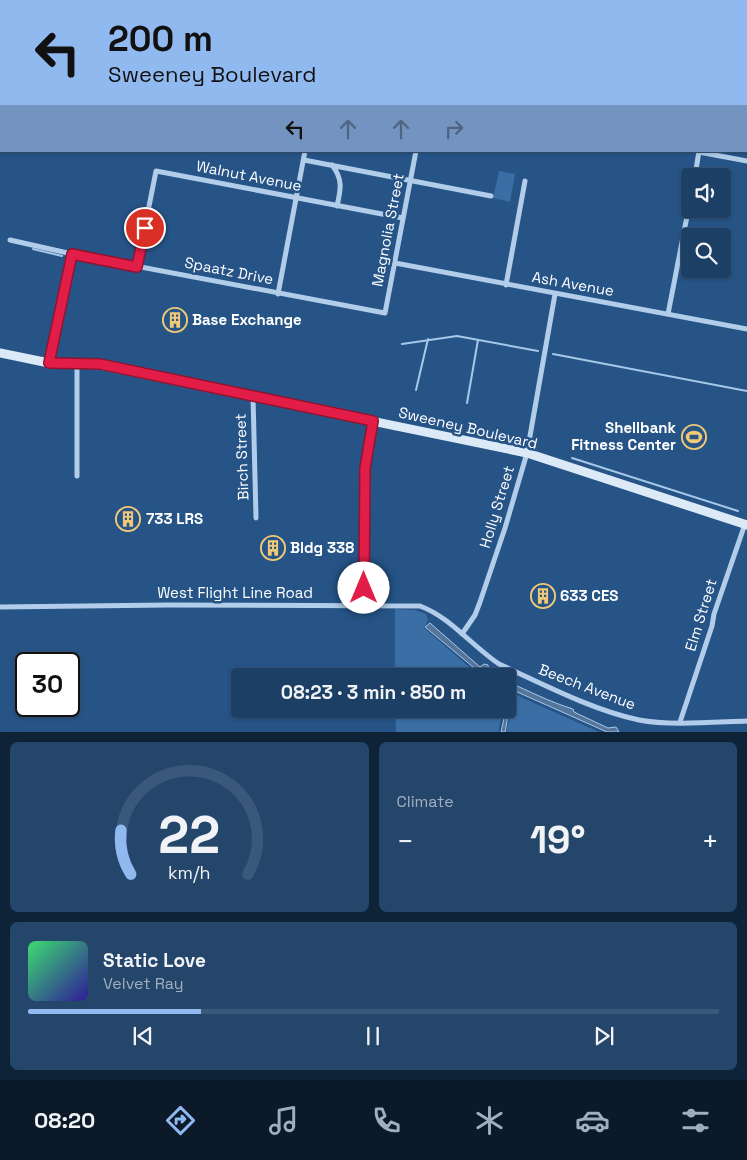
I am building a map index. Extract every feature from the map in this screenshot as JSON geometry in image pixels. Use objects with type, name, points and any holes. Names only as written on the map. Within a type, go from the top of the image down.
[{"type":"main road","name":"Sweeney Boulevard","points":[[0,353],[49,363],[100,364],[527,453],[746,522]]},
{"type":"street","points":[[278,294],[305,152]]},
{"type":"street","name":"Magnolia Street","points":[[385,313],[416,152]]},
{"type":"street","points":[[696,168],[699,152],[747,161]]},
{"type":"street","points":[[304,160],[491,196]]},
{"type":"street","points":[[331,165],[338,173],[340,180],[337,206]]},
{"type":"street","name":"Walnut Avenue","points":[[137,267],[156,171],[403,218]]},
{"type":"street","points":[[506,284],[525,181]]},
{"type":"street","points":[[668,314],[687,218]]},
{"type":"street","name":"Spaatz Drive","points":[[10,240],[137,267],[385,313]]},
{"type":"street","points":[[49,363],[72,254]]},
{"type":"street","name":"Ash Avenue","points":[[395,263],[747,329]]},
{"type":"street","name":"Holly Street","points":[[462,634],[475,615],[480,602],[505,528],[527,453],[555,294]]},
{"type":"street","points":[[77,363],[77,476]]},
{"type":"street","name":"Birch Street","points":[[253,396],[256,518]]},
{"type":"street","points":[[364,605],[365,468],[373,421]]},
{"type":"street","name":"Elm Street","points":[[680,722],[712,626],[714,614],[746,522]]},
{"type":"street","name":"West Flight Line Road","points":[[0,607],[420,606],[431,610],[462,634]]},
{"type":"street","name":"Beech Avenue","points":[[462,634],[474,646],[500,664],[607,710],[641,720],[680,722],[747,721]]},
{"type":"shaded area","points":[[499,171],[515,174],[510,202],[493,198]]},
{"type":"shaded area","points":[[395,609],[415,610],[426,614],[428,620],[424,628],[471,668],[395,668]]},
{"type":"shaded area","points":[[430,623],[480,667],[484,664],[488,665],[488,668],[473,667],[425,627]]},
{"type":"shaded area","points":[[516,686],[573,709],[574,712],[608,728],[616,727],[619,732],[607,732],[516,691]]},
{"type":"shaded area","points":[[516,695],[599,732],[506,732],[510,718],[516,718]]},
{"type":"shaded area","points":[[395,718],[501,718],[498,732],[396,732]]},
{"type":"shaded area","points":[[504,718],[508,718],[505,732],[501,732]]},
{"type":"waterway","points":[[33,249],[62,256]]},
{"type":"waterway","points":[[402,344],[457,336],[538,351]]},
{"type":"waterway","points":[[416,390],[428,339]]},
{"type":"waterway","points":[[467,403],[478,340]]},
{"type":"waterway","points":[[553,354],[747,391]]},
{"type":"waterway","points":[[572,458],[738,511]]},
{"type":"place","name":"Base Exchange","points":[[175,320]]},
{"type":"place","name":"Shellbank Fitness Center","points":[[694,437]]},
{"type":"place","name":"733 LRS","points":[[128,519]]},
{"type":"place","name":"Bldg 338","points":[[273,548]]},
{"type":"place","name":"633 CES","points":[[543,596]]},
{"type":"route","points":[[145,228],[137,267],[72,254],[49,363],[100,364],[373,421],[365,468],[364,588]]}]
